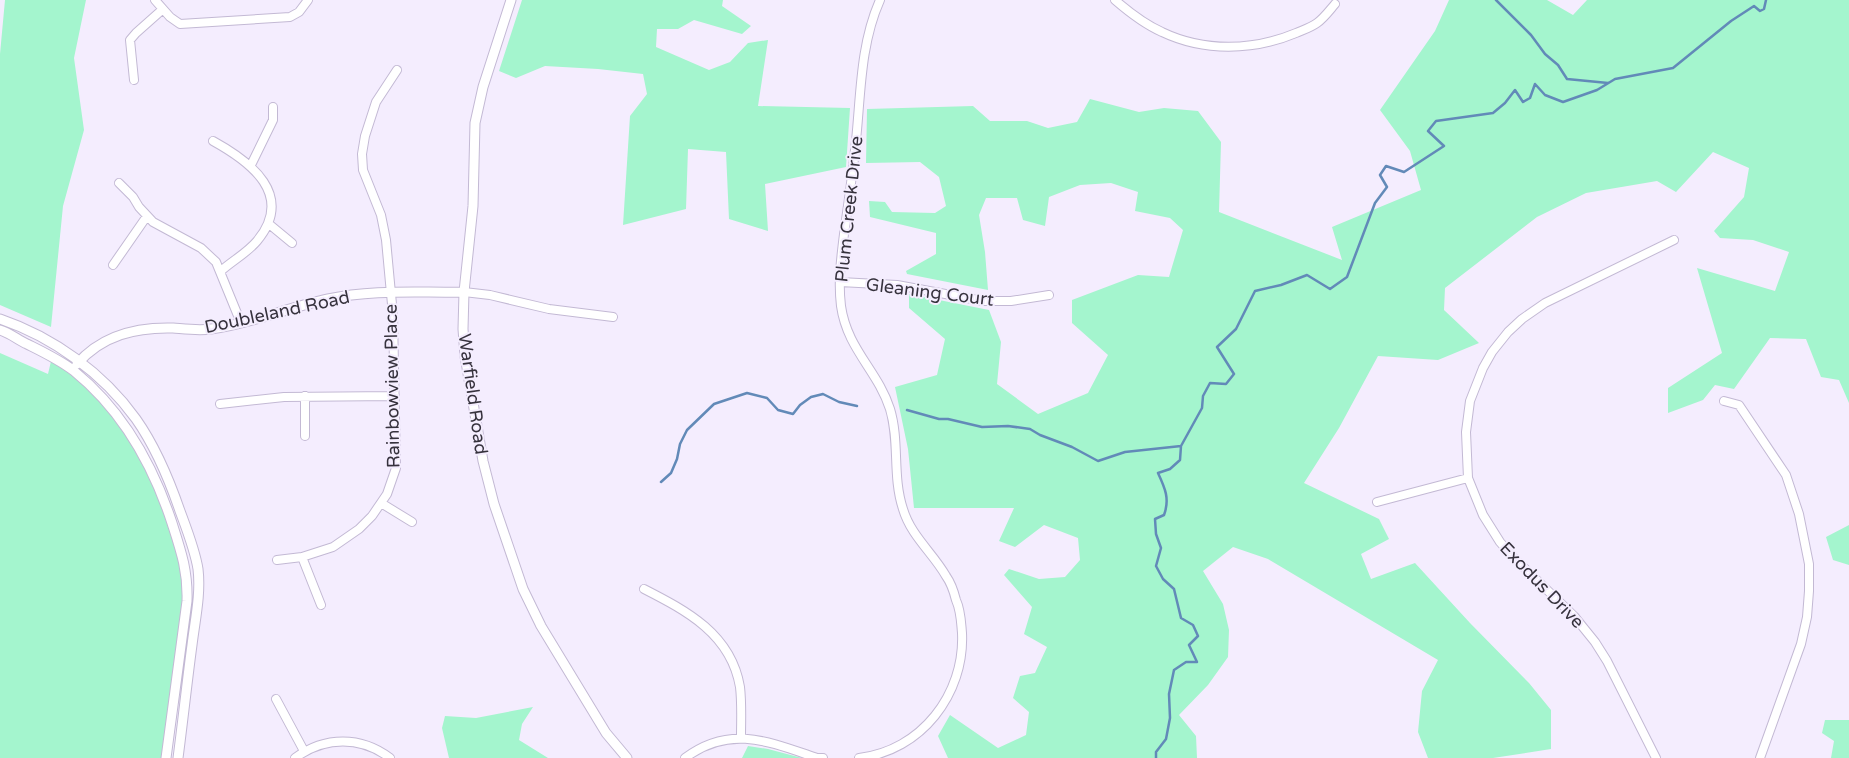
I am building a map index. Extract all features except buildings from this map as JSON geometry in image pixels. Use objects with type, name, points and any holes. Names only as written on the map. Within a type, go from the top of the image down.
[{"type":"street","points":[[155,0],[170,17],[180,24],[290,17],[299,12],[308,0]]},
{"type":"street","name":"Warfield Road","points":[[512,0],[478,106],[475,123],[473,206],[464,292],[463,329],[465,356],[483,461],[494,504],[523,589],[541,626],[601,724],[627,758]]},
{"type":"street","name":"Plum Creek Drive","points":[[859,758],[870,757],[899,746],[918,734],[934,718],[943,705],[957,676],[963,649],[961,616],[949,582],[917,539],[903,510],[896,482],[896,436],[890,410],[882,390],[858,353],[848,333],[841,307],[840,267],[855,149],[862,69],[868,37],[880,0]]},
{"type":"street","points":[[1115,0],[1134,16],[1162,32],[1186,41],[1210,46],[1234,47],[1257,45],[1280,39],[1315,25],[1322,20],[1335,4]]},
{"type":"street","points":[[134,80],[130,40],[163,8]]},
{"type":"street","name":"Rainbowview Place","points":[[277,560],[302,557],[332,547],[359,529],[381,504],[387,494],[396,468],[391,293],[381,214],[363,170],[362,154],[365,136],[376,102],[397,70]]},
{"type":"street","points":[[250,165],[273,120],[273,107]]},
{"type":"street","points":[[213,141],[250,165],[264,180],[269,192],[271,206],[268,224],[256,242],[221,270]]},
{"type":"street","points":[[118,182],[153,222],[201,248],[216,262],[221,270],[241,324]]},
{"type":"street","points":[[113,265],[147,216]]},
{"type":"street","points":[[268,224],[292,243]]},
{"type":"street","name":"Exodus Drive","points":[[1656,758],[1607,661],[1595,642],[1574,616],[1514,558],[1500,542],[1483,515],[1468,478],[1466,432],[1470,401],[1483,368],[1492,352],[1508,332],[1522,319],[1545,303],[1674,240]]},
{"type":"street","name":"Gleaning Court","points":[[840,282],[897,286],[983,301],[1011,301],[1049,295]]},
{"type":"street","points":[[464,292],[490,295],[549,309],[613,317]]},
{"type":"street","name":"Doubleland Road","points":[[72,370],[102,343],[130,331],[154,328],[209,330],[241,324],[328,299],[358,294],[464,292]]},
{"type":"street","points":[[0,319],[27,329],[80,361],[120,400],[136,419],[162,465],[181,513],[198,569],[198,598],[178,758]]},
{"type":"street","points":[[0,330],[72,370],[95,390],[121,420],[147,461],[164,499],[183,555],[188,579],[187,601],[166,758]]},
{"type":"street","points":[[220,404],[305,396],[395,396]]},
{"type":"street","points":[[305,396],[306,436]]},
{"type":"street","points":[[1724,400],[1738,405],[1786,475],[1800,514],[1809,564],[1807,617],[1801,644],[1760,758]]},
{"type":"street","points":[[1377,502],[1468,478]]},
{"type":"street","points":[[381,504],[412,522]]},
{"type":"street","points":[[302,557],[321,605]]},
{"type":"street","points":[[644,589],[693,616],[710,630],[723,646],[734,665],[740,685],[741,738]]},
{"type":"street","points":[[276,699],[304,751]]},
{"type":"street","points":[[686,758],[694,752],[716,743],[741,738],[768,741],[817,758],[823,758]]},
{"type":"street","points":[[295,758],[304,751],[329,742],[356,741],[382,752],[390,758]]},
{"type":"green space","points":[[5,0],[86,0],[74,58],[84,130],[63,206],[51,327],[0,305],[0,54]]},
{"type":"green space","points":[[522,0],[723,0],[722,6],[751,26],[742,34],[694,20],[678,29],[657,29],[656,47],[709,70],[730,62],[748,43],[768,40],[758,106],[850,108],[846,167],[765,184],[768,231],[729,219],[726,152],[688,149],[686,209],[623,225],[630,116],[647,94],[643,74],[545,66],[516,78],[499,71]]},
{"type":"green space","points":[[1449,0],[1547,0],[1573,15],[1587,0],[1849,0],[1849,403],[1839,380],[1821,377],[1806,339],[1770,338],[1734,389],[1715,385],[1703,400],[1668,413],[1668,388],[1722,353],[1697,268],[1775,291],[1789,252],[1753,240],[1720,238],[1714,231],[1744,197],[1749,168],[1713,152],[1676,192],[1657,181],[1586,193],[1537,217],[1445,288],[1444,310],[1479,343],[1438,360],[1378,356],[1339,428],[1304,483],[1379,519],[1389,539],[1361,554],[1371,579],[1415,563],[1529,683],[1551,710],[1551,749],[1493,758],[1428,758],[1418,732],[1422,691],[1438,660],[1268,559],[1233,547],[1203,571],[1223,604],[1229,630],[1228,657],[1208,685],[1179,715],[1196,736],[1197,758],[948,758],[938,736],[950,715],[998,748],[1026,735],[1029,712],[1013,698],[1020,676],[1035,673],[1047,647],[1024,634],[1032,607],[1004,575],[1009,569],[1039,579],[1065,577],[1080,560],[1078,538],[1044,525],[1015,547],[999,541],[1014,508],[914,508],[908,449],[895,387],[937,375],[945,339],[909,308],[909,294],[989,310],[1001,342],[997,384],[1038,414],[1088,393],[1108,355],[1072,323],[1072,300],[1138,275],[1169,277],[1183,230],[1170,218],[1135,211],[1138,192],[1111,183],[1080,185],[1049,197],[1045,226],[1023,220],[1017,198],[986,198],[979,215],[985,252],[988,290],[907,274],[906,271],[936,254],[936,233],[870,217],[869,201],[885,202],[892,212],[935,213],[946,206],[939,177],[920,162],[866,163],[867,109],[973,106],[990,121],[1027,121],[1048,128],[1077,122],[1090,99],[1139,112],[1164,108],[1198,111],[1221,142],[1219,212],[1342,260],[1332,227],[1421,190],[1410,151],[1380,110],[1435,31]]},
{"type":"green space","points":[[0,353],[48,374],[52,357],[95,390],[147,461],[188,579],[166,758],[0,758]]},
{"type":"green space","points":[[1849,525],[1849,565],[1833,560],[1826,537]]},
{"type":"green space","points":[[533,707],[522,724],[519,740],[548,758],[449,758],[442,728],[445,716],[476,718]]},
{"type":"green space","points":[[1825,720],[1849,720],[1849,758],[1831,758],[1834,741],[1822,733]]},
{"type":"green space","points":[[748,746],[768,749],[802,758],[742,758]]},
{"type":"waterway","points":[[1496,0],[1531,35],[1545,54],[1558,65],[1567,79],[1608,83]]},
{"type":"waterway","points":[[1156,758],[1156,752],[1166,739],[1170,718],[1169,694],[1174,670],[1186,662],[1197,662],[1189,645],[1198,636],[1193,625],[1181,618],[1174,589],[1163,579],[1156,566],[1161,548],[1156,534],[1155,519],[1164,515],[1167,504],[1165,489],[1158,473],[1170,469],[1180,460],[1181,446],[1202,408],[1203,396],[1210,383],[1226,384],[1234,374],[1217,347],[1236,329],[1255,291],[1281,285],[1307,275],[1330,289],[1347,277],[1375,203],[1387,187],[1380,175],[1386,166],[1404,172],[1444,146],[1428,131],[1436,121],[1493,113],[1505,103],[1515,90],[1523,102],[1530,98],[1535,84],[1545,95],[1563,102],[1597,90],[1615,79],[1673,68],[1731,21],[1754,6],[1760,11],[1764,9],[1766,0]]},
{"type":"waterway","points":[[661,482],[671,473],[677,459],[680,444],[687,430],[714,404],[747,393],[767,398],[778,410],[793,414],[800,405],[811,397],[823,394],[839,402],[857,406]]},
{"type":"waterway","points":[[907,410],[939,419],[948,419],[982,427],[1008,426],[1030,429],[1040,435],[1072,447],[1098,461],[1125,452],[1181,446]]}]
